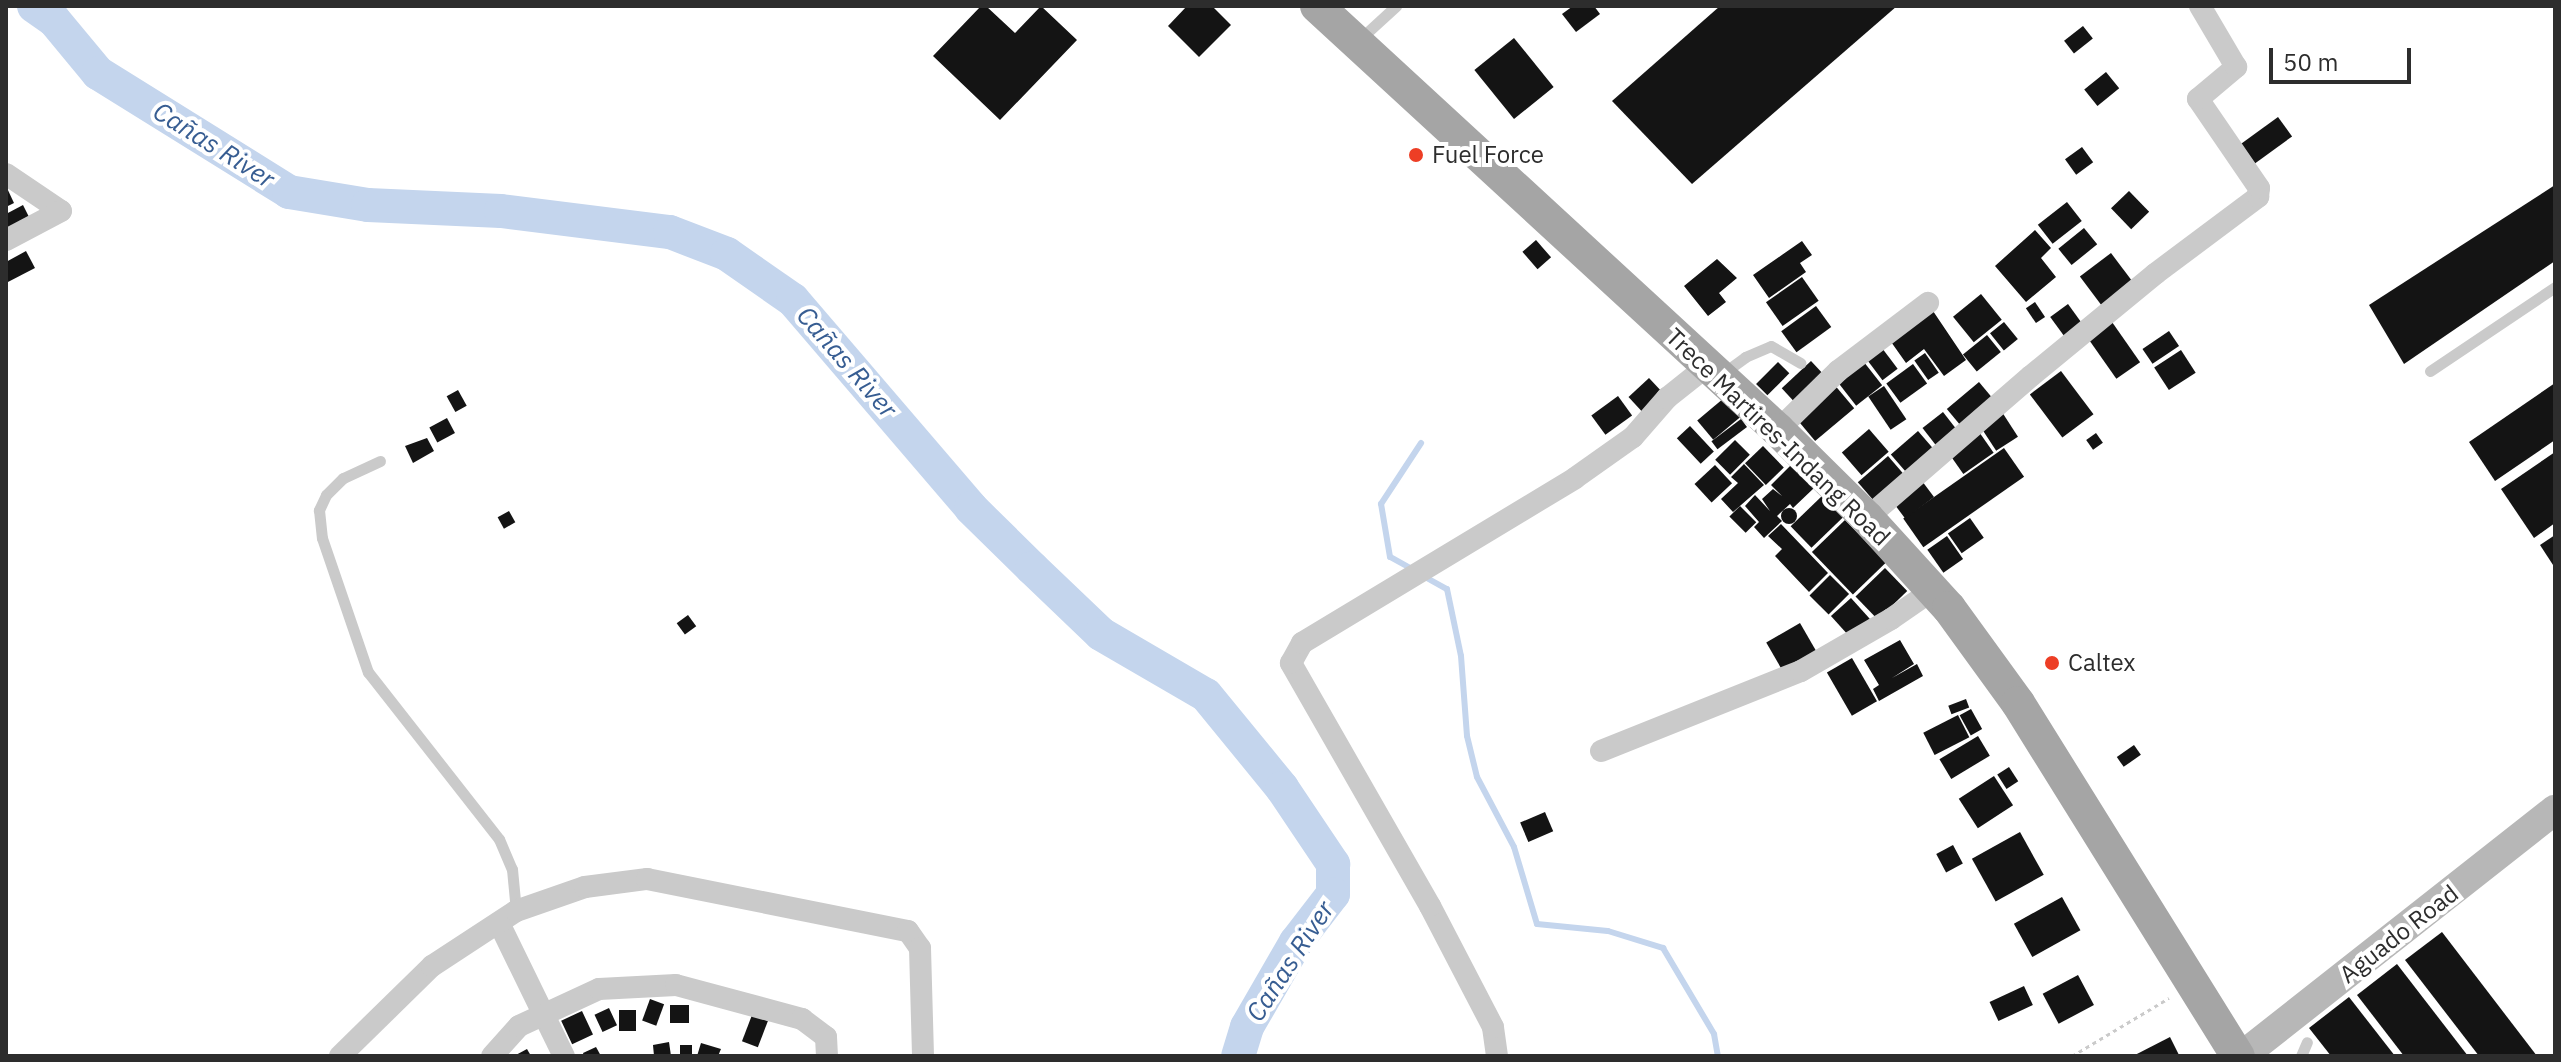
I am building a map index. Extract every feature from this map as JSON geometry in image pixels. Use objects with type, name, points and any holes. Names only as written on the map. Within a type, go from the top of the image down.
[{"type":"main road","name":"Trece Martires-Indang Road","points":[[1317,6],[1778,430],[1867,518],[1933,590],[1967,630],[2018,703],[2240,1056]]},
{"type":"street","points":[[1867,518],[2042,367],[2258,197],[2259,188],[2198,99],[2236,67],[2200,6]]},
{"type":"street","points":[[6,174],[61,211],[6,240]]},
{"type":"street","points":[[1778,430],[1838,371],[1928,303]]},
{"type":"street","points":[[1497,1056],[1493,1027],[1430,906],[1291,663],[1302,643],[1575,478],[1633,437],[1667,398],[1712,372]]},
{"type":"street","points":[[1601,751],[1801,671],[1891,619],[1933,590]]},
{"type":"street","name":"Aguado Road","points":[[2240,1056],[2555,810]]},
{"type":"street","points":[[340,1056],[432,966],[508,917],[585,887],[647,879],[908,931],[920,948],[923,1056]]},
{"type":"street","points":[[508,917],[543,1012],[564,1056]]},
{"type":"street","points":[[492,1056],[519,1026],[543,1012],[599,989],[676,985],[802,1019],[826,1037],[827,1056]]},
{"type":"lane","points":[[1356,42],[1396,6]]},
{"type":"lane","points":[[2430,371],[2555,287]]},
{"type":"lane","points":[[1712,372],[1771,346],[1800,363]]},
{"type":"lane","points":[[380,461],[343,478],[326,495],[319,510],[322,538],[368,672],[499,839],[512,869],[508,917]]},
{"type":"lane","points":[[2301,1056],[2307,1042]]},
{"type":"path","points":[[2072,1056],[2194,984]]},
{"type":"building","points":[[981,6],[986,6],[1015,33],[1041,6],[1077,40],[1000,120],[933,56]]},
{"type":"building","points":[[1187,6],[1212,6],[1231,25],[1199,57],[1168,26]]},
{"type":"building","points":[[1573,6],[1594,6],[1600,14],[1576,32],[1562,14]]},
{"type":"building","points":[[1720,6],[1897,6],[1692,184],[1612,101]]},
{"type":"building","points":[[2083,26],[2093,39],[2074,53],[2064,41]]},
{"type":"building","points":[[1514,38],[1554,87],[1514,119],[1474,70]]},
{"type":"building","points":[[2106,72],[2119,88],[2097,106],[2084,90]]},
{"type":"building","points":[[2278,117],[2292,136],[2255,163],[2241,144]]},
{"type":"building","points":[[2082,147],[2093,162],[2076,175],[2065,159]]},
{"type":"building","points":[[2555,185],[2555,261],[2404,364],[2369,305]]},
{"type":"building","points":[[6,186],[14,203],[6,207]]},
{"type":"building","points":[[2129,191],[2149,212],[2131,229],[2111,208]]},
{"type":"building","points":[[2067,202],[2082,221],[2053,244],[2038,225]]},
{"type":"building","points":[[23,205],[32,223],[6,236],[6,214]]},
{"type":"building","points":[[2084,228],[2097,244],[2072,265],[2058,249]]},
{"type":"building","points":[[2035,230],[2051,248],[2041,258],[2056,277],[2026,302],[1995,266]]},
{"type":"building","points":[[1536,240],[1551,257],[1538,269],[1522,252]]},
{"type":"building","points":[[1802,241],[1812,255],[1800,263],[1806,272],[1769,298],[1753,275]]},
{"type":"building","points":[[26,251],[35,268],[6,283],[6,262]]},
{"type":"building","points":[[2111,253],[2135,285],[2104,308],[2080,276]]},
{"type":"building","points":[[1717,259],[1737,278],[1719,293],[1726,302],[1708,316],[1684,286]]},
{"type":"building","points":[[1802,277],[1819,301],[1783,326],[1766,302]]},
{"type":"building","points":[[1981,294],[2002,320],[1974,342],[1953,317]]},
{"type":"building","points":[[2035,302],[2045,317],[2036,323],[2026,308]]},
{"type":"building","points":[[2068,304],[2082,323],[2064,336],[2050,317]]},
{"type":"building","points":[[1816,306],[1831,327],[1796,352],[1781,331]]},
{"type":"building","points":[[1931,308],[1966,360],[1944,376],[1924,349],[1906,363],[1889,339]]},
{"type":"building","points":[[2004,322],[2018,339],[2004,350],[1990,333]]},
{"type":"building","points":[[2112,322],[2140,362],[2116,379],[2088,339]]},
{"type":"building","points":[[2169,331],[2179,346],[2153,364],[2142,349]]},
{"type":"building","points":[[1987,335],[2001,352],[1977,372],[1963,355]]},
{"type":"building","points":[[1882,348],[1898,369],[1882,380],[1867,359]]},
{"type":"building","points":[[2181,350],[2196,373],[2169,390],[2154,367]]},
{"type":"building","points":[[1925,353],[1939,373],[1928,380],[1914,360]]},
{"type":"building","points":[[1860,357],[1882,385],[1856,406],[1834,377]]},
{"type":"building","points":[[1811,361],[1825,376],[1796,404],[1782,388]]},
{"type":"building","points":[[1778,362],[1789,373],[1767,395],[1756,384]]},
{"type":"building","points":[[1913,364],[1927,383],[1900,403],[1886,383]]},
{"type":"building","points":[[2061,371],[2093,414],[2062,438],[2030,394]]},
{"type":"building","points":[[1649,378],[1664,394],[1644,413],[1629,397]]},
{"type":"building","points":[[1979,382],[1995,401],[1963,428],[1947,409]]},
{"type":"building","points":[[1833,383],[1854,408],[1815,441],[1794,416]]},
{"type":"building","points":[[2555,383],[2555,440],[2495,481],[2469,442]]},
{"type":"building","points":[[1884,386],[1906,419],[1891,430],[1868,397]]},
{"type":"building","points":[[458,390],[467,406],[455,412],[447,396]]},
{"type":"building","points":[[1618,396],[1632,415],[1605,435],[1591,415]]},
{"type":"building","points":[[1724,398],[1740,417],[1713,440],[1697,420]]},
{"type":"building","points":[[2000,409],[2018,437],[1996,451],[1978,423]]},
{"type":"building","points":[[1943,412],[1958,431],[1937,447],[1923,428]]},
{"type":"building","points":[[447,418],[455,433],[437,442],[429,427]]},
{"type":"building","points":[[1741,419],[1747,427],[1717,449],[1711,441]]},
{"type":"building","points":[[1690,426],[1714,452],[1701,464],[1677,438]]},
{"type":"building","points":[[1869,429],[1889,452],[1862,475],[1842,453]]},
{"type":"building","points":[[1977,429],[1994,453],[1963,474],[1947,450]]},
{"type":"building","points":[[1918,431],[1936,452],[1909,476],[1891,455]]},
{"type":"building","points":[[2096,433],[2103,443],[2093,450],[2086,440]]},
{"type":"building","points":[[427,438],[434,451],[413,463],[405,446]]},
{"type":"building","points":[[1735,440],[1750,455],[1730,475],[1715,460]]},
{"type":"building","points":[[1763,446],[1784,468],[1766,485],[1745,463]]},
{"type":"building","points":[[2004,448],[2024,477],[1923,547],[1903,519]]},
{"type":"building","points":[[2555,452],[2555,523],[2534,538],[2501,489]]},
{"type":"building","points":[[1888,456],[1907,478],[1877,504],[1858,482]]},
{"type":"building","points":[[1744,464],[1764,485],[1733,512],[1721,499],[1738,483],[1731,477]]},
{"type":"building","points":[[1715,465],[1732,483],[1712,502],[1695,484]]},
{"type":"building","points":[[1791,465],[1814,488],[1793,508],[1790,504],[1777,516],[1782,521],[1764,538],[1754,527],[1759,522],[1745,506],[1755,495],[1770,511],[1762,499],[1773,489],[1782,496],[1771,485]]},
{"type":"building","points":[[1919,477],[1934,497],[1905,519],[1890,499]]},
{"type":"building","points":[[1823,495],[1844,517],[1811,548],[1791,526]]},
{"type":"building","points":[[1740,506],[1756,522],[1746,533],[1729,517]]},
{"type":"building","points":[[1789,508],[1797,516],[1789,524],[1781,516]]},
{"type":"building","points":[[509,511],[515,522],[504,529],[498,517]]},
{"type":"building","points":[[1970,518],[1984,538],[1962,553],[1948,533]]},
{"type":"building","points":[[1845,520],[1886,562],[1853,594],[1812,552]]},
{"type":"building","points":[[1781,524],[1828,573],[1809,592],[1775,556],[1782,549],[1768,536]]},
{"type":"building","points":[[2555,535],[2555,568],[2540,545]]},
{"type":"building","points":[[1947,536],[1963,559],[1943,573],[1927,550]]},
{"type":"building","points":[[1885,568],[1907,591],[1878,619],[1856,596]]},
{"type":"building","points":[[1830,575],[1849,594],[1829,615],[1809,596]]},
{"type":"building","points":[[1851,598],[1870,619],[1850,637],[1831,616]]},
{"type":"building","points":[[688,615],[696,626],[685,635],[677,623]]},
{"type":"building","points":[[1800,623],[1817,652],[1783,672],[1766,642]]},
{"type":"building","points":[[1900,640],[1914,664],[1892,678],[1917,664],[1923,676],[1879,701],[1873,689],[1879,685],[1864,660]]},
{"type":"building","points":[[1852,658],[1877,701],[1852,716],[1827,672]]},
{"type":"building","points":[[1966,699],[1969,707],[1951,714],[1948,706]]},
{"type":"building","points":[[1971,709],[1982,729],[1971,735],[1960,715]]},
{"type":"building","points":[[1958,715],[1969,737],[1935,755],[1923,733]]},
{"type":"building","points":[[1978,736],[1990,756],[1951,779],[1939,759]]},
{"type":"building","points":[[2134,745],[2141,755],[2124,767],[2117,757]]},
{"type":"building","points":[[2009,767],[2018,781],[2007,789],[1997,775]]},
{"type":"building","points":[[1994,776],[2013,805],[1978,828],[1959,799]]},
{"type":"building","points":[[1545,812],[1553,831],[1528,842],[1520,823]]},
{"type":"building","points":[[2020,832],[2044,875],[1996,902],[1972,859]]},
{"type":"building","points":[[1953,845],[1963,864],[1946,872],[1936,854]]},
{"type":"building","points":[[2062,897],[2080,930],[2032,957],[2014,924]]},
{"type":"building","points":[[2442,932],[2537,1056],[2479,1056],[2405,960]]},
{"type":"building","points":[[2397,964],[2468,1056],[2404,1056],[2357,995]]},
{"type":"building","points":[[2078,975],[2094,1005],[2059,1024],[2043,994]]},
{"type":"building","points":[[2024,986],[2033,1005],[1998,1021],[1990,1002]]},
{"type":"building","points":[[2349,997],[2395,1056],[2331,1056],[2309,1028]]},
{"type":"building","points":[[650,999],[664,1004],[656,1026],[642,1021]]},
{"type":"building","points":[[670,1005],[689,1005],[689,1023],[670,1023]]},
{"type":"building","points":[[609,1008],[617,1025],[603,1032],[594,1015]]},
{"type":"building","points":[[619,1010],[636,1010],[636,1031],[619,1031]]},
{"type":"building","points":[[582,1011],[593,1035],[572,1044],[561,1021]]},
{"type":"building","points":[[752,1015],[768,1021],[758,1047],[742,1041]]},
{"type":"building","points":[[2170,1037],[2179,1055],[2133,1056]]},
{"type":"building","points":[[669,1042],[671,1056],[654,1056],[653,1045]]},
{"type":"building","points":[[701,1043],[721,1049],[718,1056],[697,1056]]},
{"type":"building","points":[[680,1045],[692,1045],[692,1056],[680,1056]]},
{"type":"building","points":[[596,1047],[601,1056],[584,1056],[583,1053]]},
{"type":"building","points":[[527,1049],[531,1056],[514,1056]]},
{"type":"waterway","name":"Cañas River","points":[[34,6],[54,20],[98,73],[289,192],[368,205],[501,211],[670,232],[727,254],[793,300],[971,508],[1101,634],[1206,695],[1282,788],[1333,864],[1333,894],[1296,942],[1247,1027],[1238,1056]]},
{"type":"waterway","points":[[1412,569],[1390,557],[1381,504],[1421,443]]},
{"type":"waterway","points":[[1425,577],[1447,589],[1461,656],[1467,736],[1477,777],[1514,847],[1537,924],[1608,931],[1663,948],[1714,1034],[1718,1056]]},
{"type":"place","name":"Fuel Force","points":[[1416,155]]},
{"type":"place","name":"Caltex","points":[[2052,663]]}]
